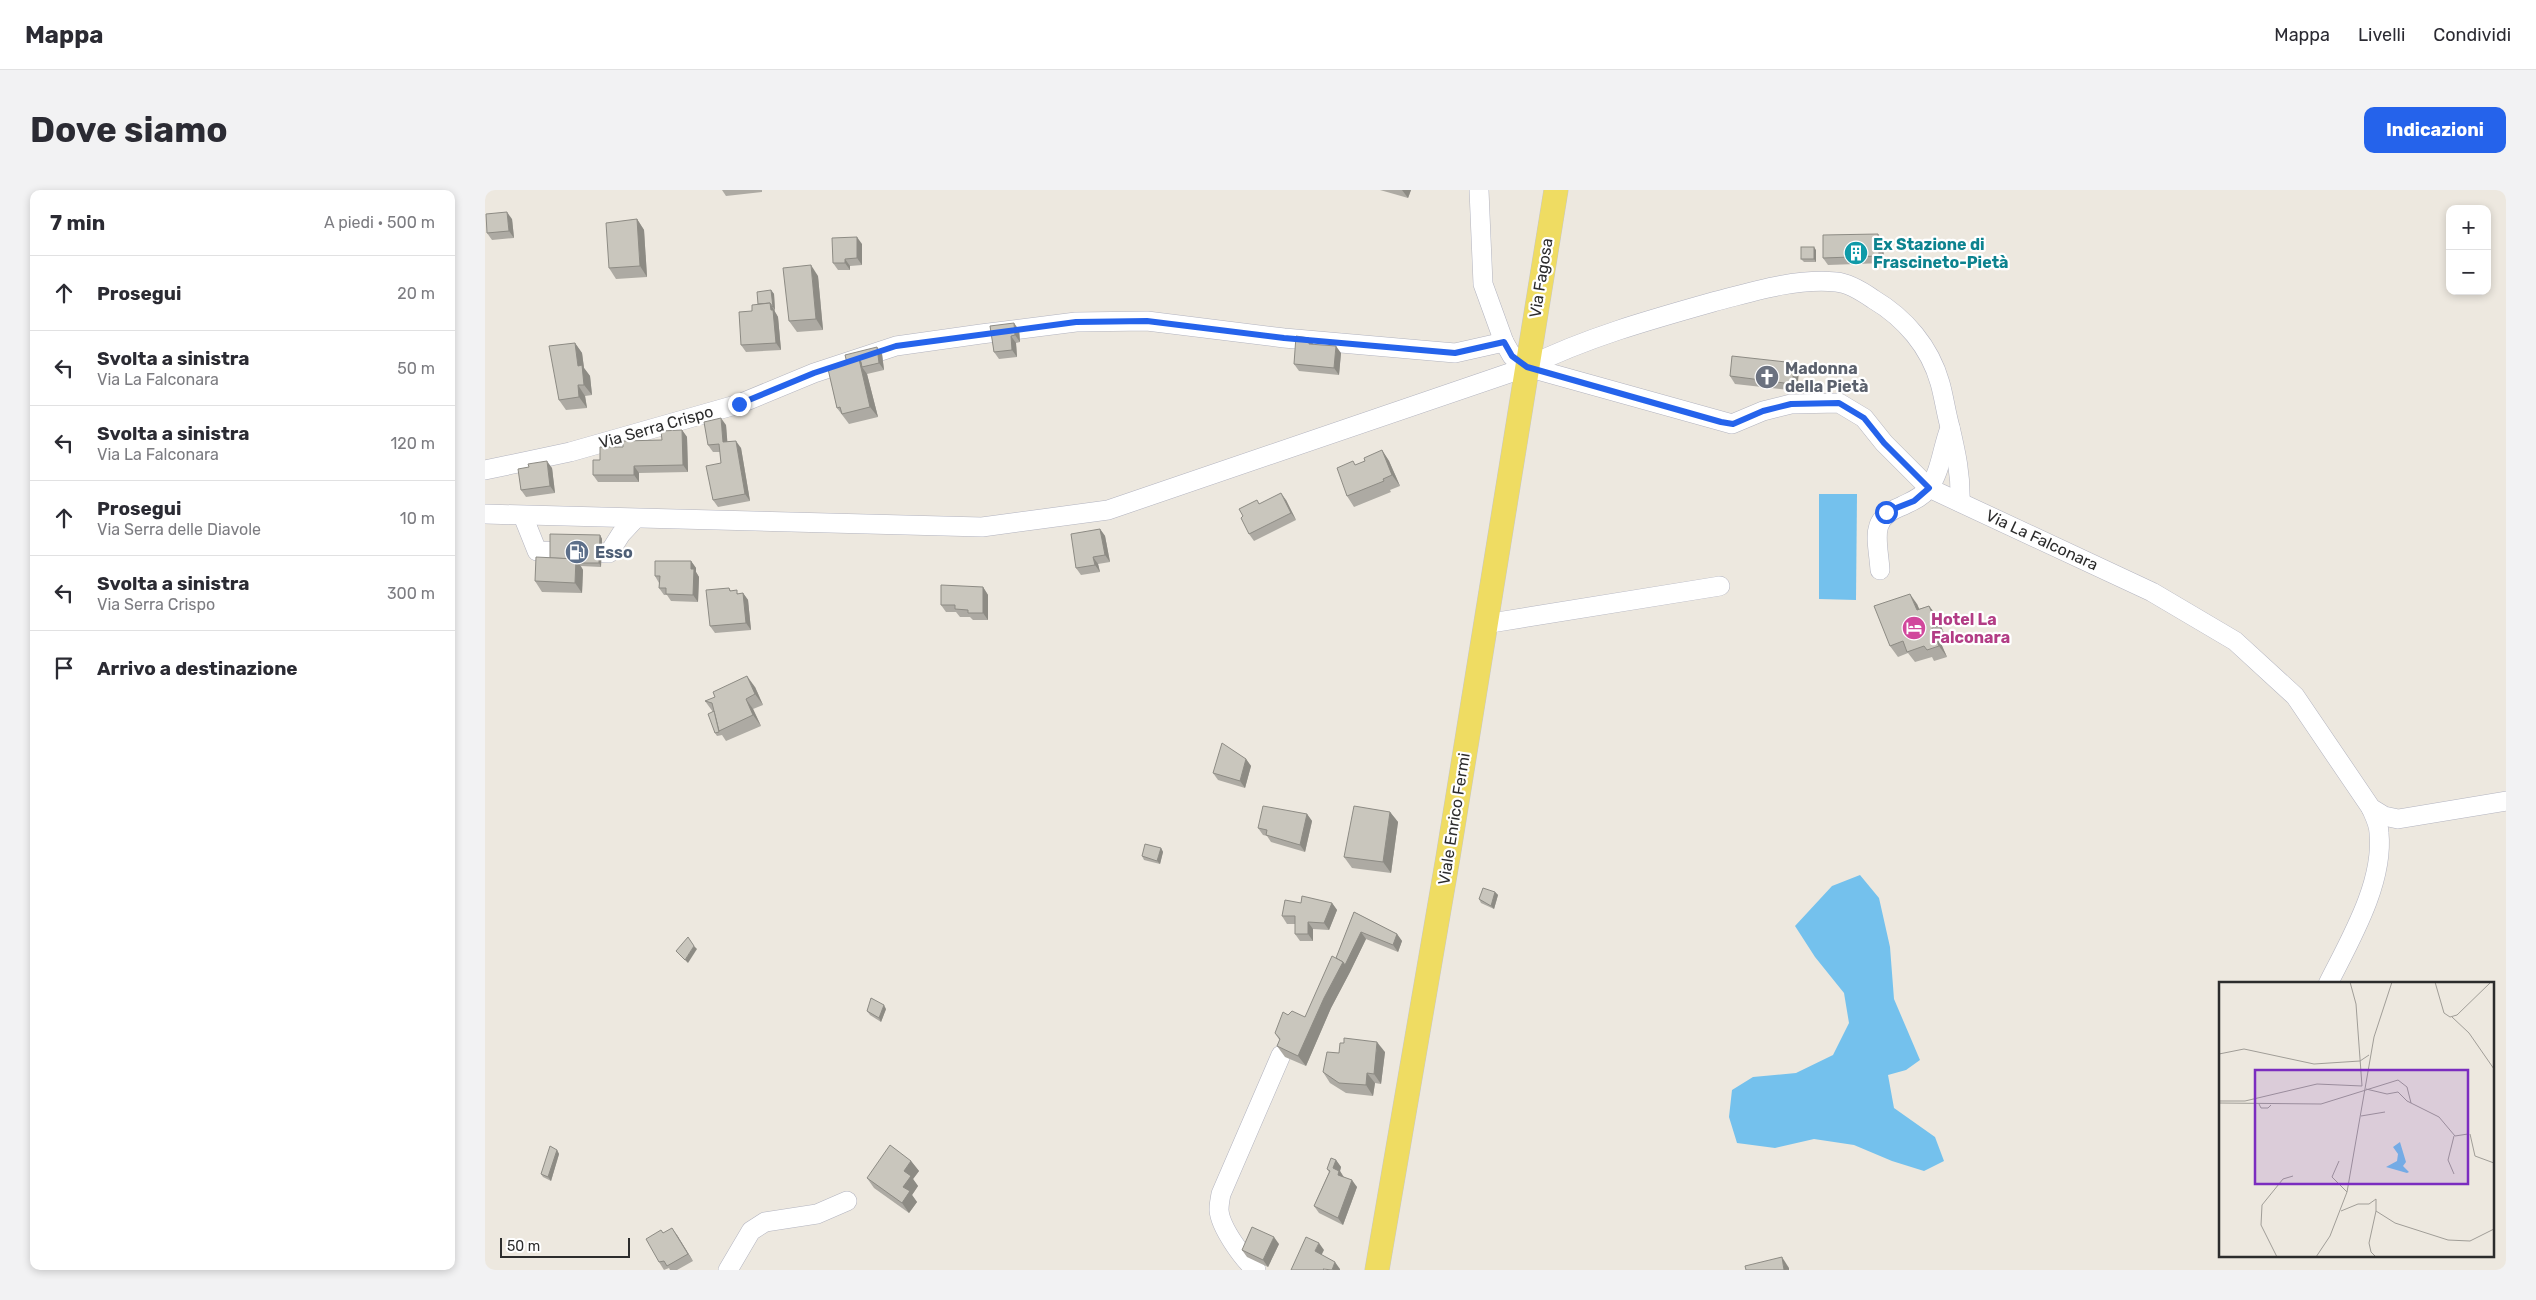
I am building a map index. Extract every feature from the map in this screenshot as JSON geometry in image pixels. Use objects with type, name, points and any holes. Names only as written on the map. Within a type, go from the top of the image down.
[{"type":"main road","name":"Via Fagosa","points":[[1527,367],[1556,190]]},
{"type":"main road","name":"Viale Enrico Fermi","points":[[1377,1270],[1448,856],[1527,367]]},
{"type":"street","points":[[1479,190],[1483,284],[1504,342],[1512,356],[1527,367]]},
{"type":"street","points":[[1549,190],[1551,217]]},
{"type":"street","points":[[485,514],[982,527],[1109,510],[1527,367],[1562,349],[1669,314],[1758,290],[1811,282],[1837,282],[1862,292],[1884,305],[1911,328],[1928,354],[1940,382],[1956,448],[1961,478],[1960,502]]},
{"type":"street","name":"Via Serra Crispo","points":[[485,470],[570,452],[739,404],[814,373],[896,346],[1076,322],[1147,321],[1284,338],[1455,353],[1504,342]]},
{"type":"street","name":"Via La Falconara","points":[[1527,367],[1733,424],[1763,411],[1791,404],[1839,403],[1864,418],[1884,443],[1929,488],[2152,592],[2235,642],[2295,696],[2371,808],[2379,830],[2380,852],[2369,894],[2356,929],[2329,982]]},
{"type":"street","points":[[1880,570],[1877,529],[1886,512],[1914,501],[1929,488],[1937,473],[1943,444],[1950,428]]},
{"type":"street","points":[[523,516],[537,551],[555,552],[609,553],[621,534],[635,519]]},
{"type":"street","points":[[1485,624],[1720,586]]},
{"type":"street","points":[[2371,808],[2384,816],[2398,820],[2506,801]]},
{"type":"street","points":[[1255,1270],[1247,1263],[1231,1240],[1219,1211],[1221,1194],[1281,1055]]},
{"type":"street","points":[[728,1270],[751,1231],[765,1222],[817,1214],[847,1201]]},
{"type":"water","points":[[1819,494],[1857,494],[1856,600],[1819,599]]},
{"type":"water","points":[[1860,875],[1879,898],[1890,947],[1894,999],[1920,1060],[1906,1070],[1888,1075],[1894,1108],[1935,1137],[1944,1161],[1924,1171],[1892,1161],[1854,1145],[1814,1139],[1775,1148],[1737,1143],[1729,1117],[1732,1090],[1753,1077],[1796,1073],[1833,1055],[1849,1023],[1844,993],[1815,957],[1795,926],[1832,886]]},
{"type":"building","points":[[507,212],[509,231],[487,233],[486,214]]},
{"type":"building","points":[[637,219],[640,266],[609,268],[606,223]]},
{"type":"building","name":"Ex Stazione di Frascineto-Pietà","points":[[1878,234],[1879,256],[1823,258],[1823,235]]},
{"type":"building","points":[[857,237],[857,258],[845,259],[845,263],[833,263],[832,238]]},
{"type":"building","points":[[1801,247],[1814,247],[1814,259],[1801,259]]},
{"type":"building","points":[[811,265],[816,319],[789,321],[783,268]]},
{"type":"building","points":[[771,290],[773,307],[770,303],[758,304],[757,292]]},
{"type":"building","points":[[770,303],[771,310],[773,310],[776,343],[741,345],[739,312],[752,311],[752,305]]},
{"type":"building","points":[[1014,323],[1015,335],[1011,336],[1012,350],[994,352],[990,326]]},
{"type":"building","points":[[1296,336],[1309,338],[1309,344],[1336,346],[1334,368],[1294,364]]},
{"type":"building","points":[[575,343],[578,366],[582,365],[584,385],[578,385],[579,397],[559,400],[549,346]]},
{"type":"building","points":[[877,347],[879,363],[862,367],[859,359],[847,363],[845,355]]},
{"type":"building","name":"Madonna della Pietà","points":[[1732,356],[1795,363],[1792,384],[1730,376]]},
{"type":"building","points":[[859,359],[870,407],[842,414],[840,407],[837,408],[828,369]]},
{"type":"building","points":[[721,418],[723,442],[736,441],[745,494],[713,500],[706,466],[721,463],[719,444],[708,445],[704,422]]},
{"type":"building","points":[[682,430],[683,465],[634,466],[634,475],[593,475],[593,460],[600,460],[600,447],[623,447],[623,441],[662,440],[661,431]]},
{"type":"building","points":[[1382,450],[1392,475],[1383,479],[1384,481],[1347,496],[1337,468],[1353,461],[1355,465],[1365,461],[1364,458]]},
{"type":"building","points":[[547,461],[550,486],[521,490],[518,469],[529,467],[528,464]]},
{"type":"building","points":[[1281,493],[1291,513],[1249,534],[1239,509],[1257,500],[1259,504]]},
{"type":"building","points":[[1100,529],[1105,555],[1093,557],[1095,565],[1076,568],[1071,534]]},
{"type":"building","name":"Esso","points":[[550,534],[600,535],[599,563],[578,563],[576,559],[550,558]]},
{"type":"building","points":[[536,557],[576,559],[575,583],[535,581]]},
{"type":"building","points":[[655,561],[691,561],[691,569],[694,569],[693,595],[666,594],[666,588],[659,588],[660,576],[655,576]]},
{"type":"building","points":[[941,585],[983,587],[983,613],[968,613],[968,610],[955,609],[955,605],[941,605]]},
{"type":"building","points":[[729,588],[730,591],[737,590],[737,594],[743,593],[746,623],[710,626],[706,590]]},
{"type":"building","name":"Hotel La Falconara","points":[[1910,594],[1917,610],[1929,606],[1938,626],[1932,628],[1939,646],[1927,650],[1924,646],[1907,652],[1903,641],[1890,646],[1874,606]]},
{"type":"building","points":[[747,676],[755,694],[746,699],[753,715],[719,731],[712,703],[705,701],[715,697],[713,692]]},
{"type":"building","points":[[714,711],[719,732],[715,733],[708,714]]},
{"type":"building","points":[[1222,743],[1246,759],[1240,781],[1213,773]]},
{"type":"building","points":[[1263,806],[1307,814],[1300,845],[1266,835],[1267,830],[1258,828]]},
{"type":"building","points":[[1354,806],[1390,812],[1383,862],[1344,857]]},
{"type":"building","points":[[1145,844],[1161,848],[1157,861],[1142,856]]},
{"type":"building","points":[[1483,888],[1495,892],[1491,906],[1479,899]]},
{"type":"building","points":[[1302,896],[1332,903],[1324,923],[1308,922],[1308,934],[1295,934],[1295,916],[1282,916],[1285,900],[1301,903]]},
{"type":"building","points":[[1354,912],[1397,934],[1393,945],[1361,932],[1345,965],[1336,958]]},
{"type":"building","points":[[688,937],[694,946],[685,960],[676,951]]},
{"type":"building","points":[[1332,956],[1343,962],[1324,998],[1298,1056],[1277,1046],[1280,1039],[1275,1033],[1283,1012],[1288,1015],[1292,1011],[1305,1017]]},
{"type":"building","points":[[871,998],[884,1005],[879,1018],[867,1011]]},
{"type":"building","points":[[1344,1038],[1377,1042],[1374,1074],[1367,1073],[1366,1085],[1339,1083],[1323,1072],[1327,1052],[1339,1053],[1340,1043],[1344,1043]]},
{"type":"building","points":[[890,1145],[911,1161],[904,1171],[911,1176],[903,1187],[910,1191],[902,1203],[867,1178]]},
{"type":"building","points":[[550,1146],[557,1150],[548,1177],[541,1174]]},
{"type":"building","points":[[1331,1158],[1336,1160],[1333,1168],[1339,1171],[1338,1175],[1352,1180],[1338,1218],[1314,1206],[1330,1171],[1327,1169]]},
{"type":"building","points":[[1252,1227],[1274,1237],[1263,1260],[1242,1250]]},
{"type":"building","points":[[672,1228],[688,1254],[667,1266],[664,1261],[659,1262],[646,1239],[661,1230],[663,1233]]},
{"type":"building","points":[[1306,1237],[1319,1243],[1315,1251],[1335,1262],[1332,1270],[1291,1270]]},
{"type":"building","points":[[1782,1257],[1784,1270],[1746,1270],[1745,1266]]},
{"type":"place","name":"Ex Stazione di Frascineto-Pietà","points":[[1856,253]]},
{"type":"place","name":"Madonna della Pietà","points":[[1767,377]]},
{"type":"place","name":"Esso","points":[[577,552]]},
{"type":"place","name":"Hotel La Falconara","points":[[1914,628]]},
{"type":"route","points":[[739,404],[814,373],[896,346],[1076,322],[1147,321],[1284,338],[1455,353],[1504,342],[1512,356],[1527,367],[1721,422],[1733,424],[1763,411],[1791,404],[1839,403],[1864,418],[1884,443],[1929,488],[1914,501],[1886,512]]}]
